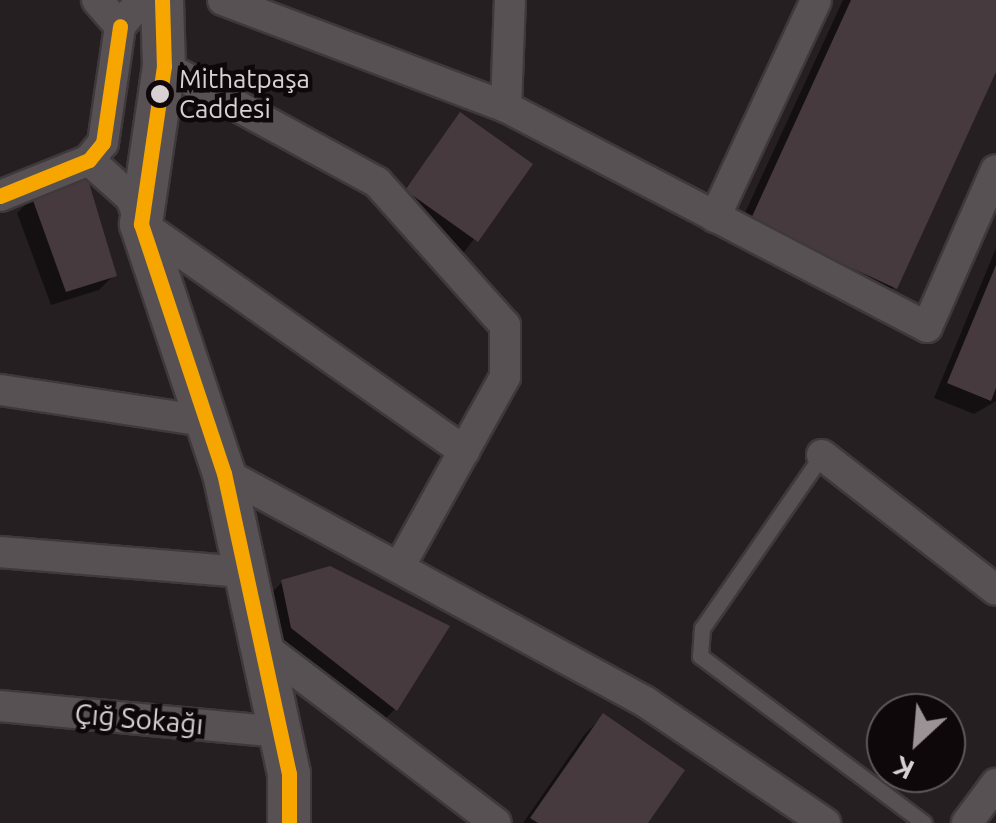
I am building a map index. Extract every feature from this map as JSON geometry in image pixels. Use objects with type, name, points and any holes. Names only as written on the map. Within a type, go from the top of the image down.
[{"type":"main road","points":[[162,0],[164,66],[141,224],[200,420],[224,473],[256,640],[279,732],[289,823]]},
{"type":"street","points":[[97,0],[120,26]]},
{"type":"street","points":[[0,196],[89,160],[103,143],[120,26],[142,0]]},
{"type":"street","points":[[224,0],[506,107],[927,327],[996,170]]},
{"type":"street","points":[[506,107],[510,0]]},
{"type":"street","points":[[715,216],[816,0]]},
{"type":"street","points":[[164,66],[377,182],[457,264],[504,325],[505,377],[402,562]]},
{"type":"street","points":[[89,160],[131,198],[141,224],[464,451]]},
{"type":"street","points":[[0,390],[200,420]]},
{"type":"street","points":[[822,456],[996,590]]},
{"type":"street","points":[[224,473],[402,562],[647,702],[824,823]]},
{"type":"street","points":[[0,552],[243,572]]},
{"type":"street","points":[[256,640],[496,823]]},
{"type":"street","name":"Çığ Sokağı","points":[[0,706],[279,732]]},
{"type":"street","points":[[967,823],[996,784]]},
{"type":"lane","points":[[822,456],[702,628],[700,656],[924,823]]},
{"type":"building","points":[[851,0],[996,0],[996,72],[897,289],[750,221]]},
{"type":"building","points":[[460,112],[533,164],[478,242],[405,190]]},
{"type":"building","points":[[86,173],[117,276],[66,292],[31,195]]},
{"type":"building","points":[[996,265],[996,388],[991,401],[947,383]]},
{"type":"building","points":[[330,566],[450,626],[397,711],[291,628],[281,580]]},
{"type":"building","points":[[603,713],[685,770],[648,823],[538,823],[530,818]]},
{"type":"transit line","points":[[162,0],[164,66],[141,224],[224,473],[289,774],[289,823]]},
{"type":"transit line","points":[[0,196],[89,160],[103,143],[120,26]]},
{"type":"place","name":"Mithatpaşa Caddesi","points":[[160,94]]}]
